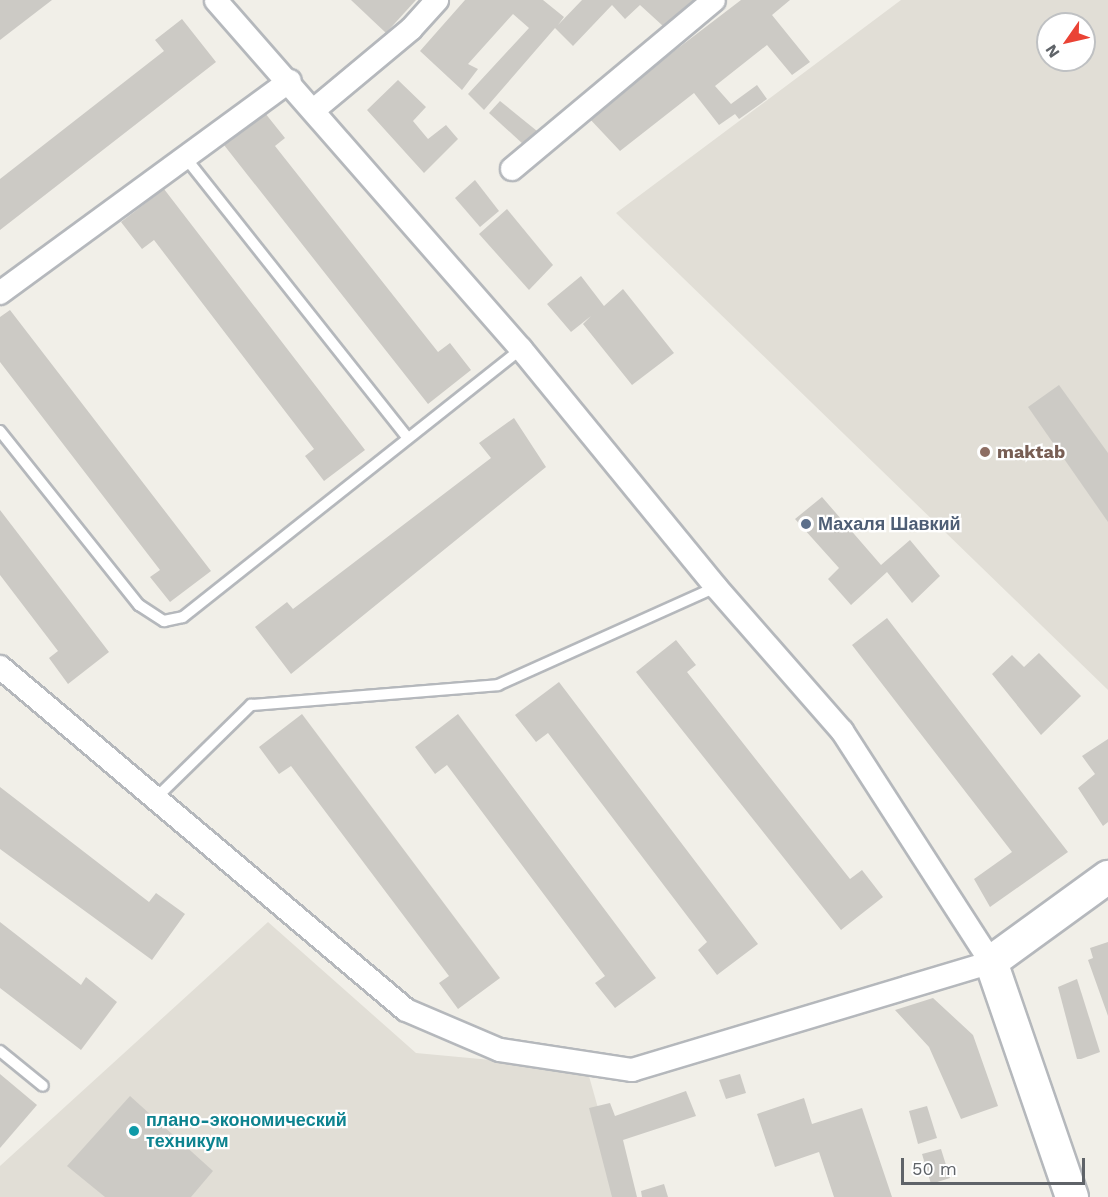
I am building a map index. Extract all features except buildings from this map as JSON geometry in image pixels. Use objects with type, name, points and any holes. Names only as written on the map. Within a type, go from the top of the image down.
[{"type":"street","points":[[216,0],[290,81],[521,350],[716,587],[842,731],[991,962],[1072,1197]]},
{"type":"street","points":[[315,110],[411,29],[437,0]]},
{"type":"street","points":[[512,169],[714,0]]},
{"type":"street","points":[[0,292],[290,81]]},
{"type":"street","points":[[0,667],[157,797],[406,1010],[500,1050],[632,1070],[991,962],[1108,877]]},
{"type":"lane","points":[[185,157],[408,437]]},
{"type":"lane","points":[[0,431],[139,605],[164,621],[183,617],[521,350]]},
{"type":"lane","points":[[157,797],[251,705],[498,685],[716,587]]},
{"type":"lane","points":[[0,1051],[44,1086]]},
{"type":"shaded area","name":"maktab","points":[[901,0],[1108,0],[1108,690],[616,213]]},
{"type":"shaded area","points":[[268,922],[416,1053],[587,1069],[623,1197],[0,1197],[0,1166]]},
{"type":"place","name":"maktab","points":[[985,452]]},
{"type":"place","name":"Махаля Шавкий","points":[[806,524]]},
{"type":"place","name":"плано-экономический техникум","points":[[134,1131]]}]
